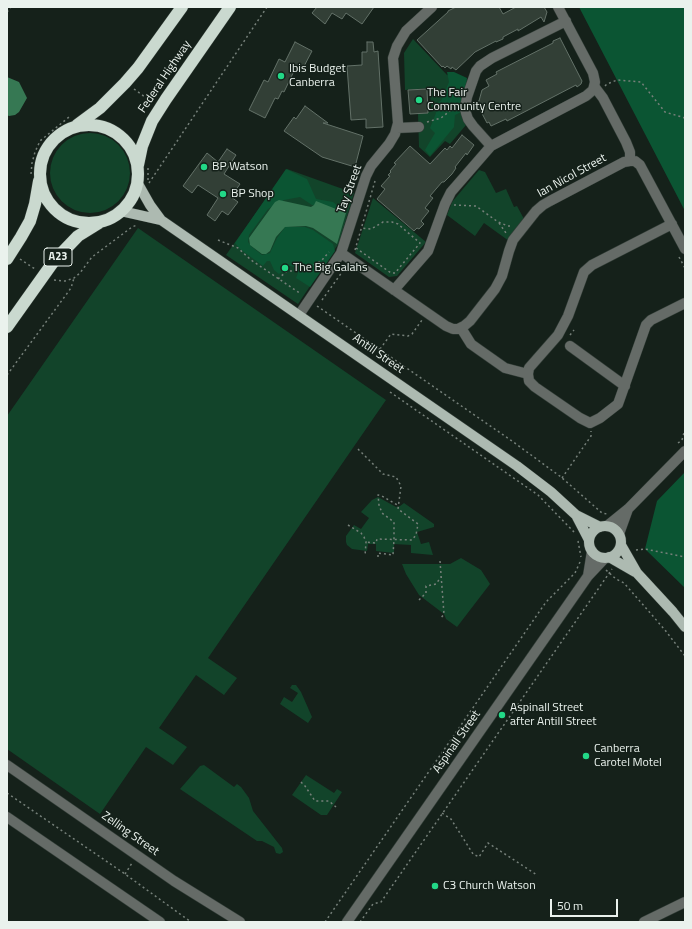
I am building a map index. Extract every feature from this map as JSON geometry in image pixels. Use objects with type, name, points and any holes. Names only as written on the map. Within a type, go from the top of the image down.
[{"type":"highway","name":"A23","points":[[9,256],[30,221],[35,204],[35,177],[48,146],[73,121],[100,108],[125,83],[182,7]]},
{"type":"highway","name":"Federal Highway","points":[[138,169],[142,146],[160,108],[230,7]]},
{"type":"highway","name":"A23","points":[[7,327],[48,277],[54,261],[78,236],[91,227],[121,211],[143,183],[133,152],[128,144],[116,133],[101,126],[73,121]]},
{"type":"highway","name":"A23","points":[[35,177],[50,204],[62,215],[74,221],[82,222],[95,222],[107,219]]},
{"type":"main road","name":"Antill Street","points":[[143,183],[150,205],[162,220],[517,466],[551,492],[576,515],[589,540]]},
{"type":"main road","name":"Antill Street","points":[[121,211],[162,220]]},
{"type":"main road","name":"Antill Street","points":[[576,515],[603,526]]},
{"type":"main road","points":[[637,573],[607,558],[600,557],[592,551],[589,540],[593,532],[603,526],[612,527],[619,534],[621,545],[637,573],[685,627]]},
{"type":"main road","points":[[607,558],[617,553],[621,545]]},
{"type":"street","points":[[419,127],[397,128],[394,52],[406,31],[432,7]]},
{"type":"street","points":[[558,7],[593,73],[597,91],[626,142],[630,152],[630,160],[635,161],[640,165],[685,249]]},
{"type":"street","points":[[491,146],[468,119],[465,108],[475,74],[480,66],[492,58],[566,21]]},
{"type":"street","points":[[394,290],[428,251],[445,204],[451,192],[491,146],[586,96],[593,90],[597,91]]},
{"type":"street","name":"Tay Street","points":[[299,315],[341,253],[366,176],[371,166],[393,139],[397,128]]},
{"type":"street","name":"Ian Nicol Street","points":[[461,328],[470,321],[495,289],[502,276],[508,252],[513,240],[542,205],[630,160]]},
{"type":"street","points":[[672,224],[592,265],[584,272],[568,316],[558,335],[529,368],[529,381],[535,387],[580,418],[590,423],[600,418],[618,404],[646,325],[651,320],[685,303]]},
{"type":"street","points":[[341,253],[450,328],[461,328],[471,344],[505,368],[528,374]]},
{"type":"street","points":[[569,341],[625,386]]},
{"type":"street","points":[[603,526],[628,509],[681,448]]},
{"type":"street","points":[[619,534],[628,509]]},
{"type":"street","name":"Aspinall Street","points":[[588,576],[592,551]]},
{"type":"street","name":"Aspinall Street","points":[[347,922],[588,576],[607,558]]},
{"type":"street","name":"Zelling Street","points":[[7,765],[174,881],[240,922]]},
{"type":"street","points":[[7,817],[160,922]]},
{"type":"street","points":[[644,922],[685,902]]},
{"type":"path","points":[[7,12],[11,7]]},
{"type":"path","points":[[143,183],[267,7]]},
{"type":"path","points":[[597,91],[607,84],[617,80],[641,82],[665,112],[685,118]]},
{"type":"path","points":[[125,83],[160,108]]},
{"type":"path","points":[[419,127],[419,124],[441,118],[467,97]]},
{"type":"path","points":[[35,177],[32,163],[40,141],[49,132],[73,121]]},
{"type":"path","points":[[685,148],[685,160]]},
{"type":"path","points":[[445,204],[476,206],[498,222],[508,226],[516,225]]},
{"type":"path","points":[[356,248],[392,273],[395,273],[420,243],[398,224],[392,222],[383,222],[371,229],[361,228]]},
{"type":"path","points":[[498,222],[513,240]]},
{"type":"path","points":[[218,240],[238,248],[251,260],[309,300]]},
{"type":"path","points":[[278,279],[287,271],[296,271],[309,268],[322,260],[329,252]]},
{"type":"path","points":[[7,375],[71,288],[74,278],[65,281],[48,277],[9,256]]},
{"type":"path","points":[[317,306],[512,441],[562,478],[602,513],[611,514]]},
{"type":"path","points":[[380,349],[391,334],[408,336],[412,334],[427,312]]},
{"type":"path","points":[[569,341],[574,330]]},
{"type":"path","points":[[390,392],[538,495],[576,535]]},
{"type":"path","points":[[562,478],[591,436],[590,423]]},
{"type":"path","points":[[681,448],[685,429]]},
{"type":"path","points":[[358,449],[383,474],[396,477],[401,486],[398,509],[418,524],[416,536],[412,540],[377,539],[376,543],[366,542]]},
{"type":"path","points":[[378,557],[378,553],[393,555],[394,522],[382,513],[378,495],[399,506]]},
{"type":"path","points":[[348,525],[361,533],[366,542],[365,556]]},
{"type":"path","points":[[325,922],[546,602],[576,574],[581,554],[578,541]]},
{"type":"path","points":[[633,551],[645,549],[685,557]]},
{"type":"path","points":[[440,561],[444,614],[441,618]]},
{"type":"path","points":[[360,922],[373,904],[381,902],[609,572],[616,579],[624,583],[666,630],[685,656]]},
{"type":"path","points":[[419,600],[426,593],[426,586],[436,584],[441,577]]},
{"type":"path","points":[[301,782],[315,801],[329,801],[336,807]]},
{"type":"path","points":[[7,793],[191,922]]},
{"type":"path","points":[[442,813],[451,819],[474,854],[479,857],[488,842],[537,875]]},
{"type":"path","points":[[124,874],[138,856]]},
{"type":"shaded area","points":[[579,7],[685,7],[685,211]]},
{"type":"shaded area","points":[[413,39],[447,75],[468,80],[466,125],[450,144],[445,141],[430,157],[419,147],[418,113],[432,111],[429,88],[405,90],[404,53]]},
{"type":"shaded area","points":[[447,72],[454,72],[467,78],[461,112],[455,115],[454,127],[430,156],[425,150],[435,133],[430,128],[436,113],[432,105],[441,101],[449,82]]},
{"type":"shaded area","points":[[7,77],[19,82],[27,98],[19,112],[15,115],[9,116],[7,115]]},
{"type":"shaded area","points":[[90,133],[105,136],[118,145],[127,158],[130,173],[127,188],[118,201],[105,210],[90,213],[75,210],[62,201],[53,188],[50,173],[53,158],[62,145],[75,136]]},
{"type":"shaded area","points":[[286,169],[307,179],[316,199],[333,202],[340,208],[338,211],[327,206],[312,205],[300,197],[284,200],[268,209],[249,235],[248,242],[262,255],[270,253],[277,238],[285,227],[305,227],[313,230],[333,244],[335,251],[310,287],[296,278],[298,273],[297,267],[290,266],[279,274],[274,270],[270,261],[267,261],[263,266],[240,249],[235,243]]},
{"type":"shaded area","points":[[287,169],[354,193],[339,243],[298,304],[226,255]]},
{"type":"shaded area","points":[[479,170],[485,172],[496,193],[506,189],[514,207],[517,206],[524,219],[509,241],[484,223],[475,236],[447,215],[452,202]]},
{"type":"shaded area","points":[[373,198],[426,242],[397,276],[389,277],[355,253]]},
{"type":"shaded area","points":[[279,200],[311,207],[316,201],[346,213],[337,244],[313,228],[306,226],[285,227],[276,237],[270,251],[266,254],[262,254],[250,245],[249,238],[275,202]]},
{"type":"shaded area","points":[[138,228],[386,400],[208,658],[237,678],[224,695],[196,675],[159,728],[187,747],[173,765],[146,747],[100,814],[7,749],[7,416]]},
{"type":"shaded area","points":[[685,472],[685,588],[645,549],[657,501]]},
{"type":"shaded area","points":[[378,497],[396,507],[404,503],[434,524],[434,527],[417,532],[421,544],[429,542],[433,555],[411,553],[411,545],[394,544],[394,553],[376,551],[376,544],[368,544],[367,551],[352,549],[347,545],[346,536],[354,525],[361,529],[369,518],[361,512],[372,500]]},
{"type":"shaded area","points":[[461,558],[481,570],[490,584],[457,627],[446,619],[444,614],[419,595],[406,574],[402,564],[450,564]]},
{"type":"shaded area","points":[[292,685],[296,685],[301,692],[312,717],[308,723],[280,704],[284,697],[292,702],[298,693],[290,688]]},
{"type":"shaded area","points":[[204,765],[234,787],[237,784],[241,787],[249,798],[253,811],[282,848],[283,852],[280,854],[276,853],[274,847],[262,841],[257,841],[180,789],[200,766]]},
{"type":"shaded area","points":[[306,775],[334,793],[337,789],[342,792],[327,815],[321,815],[292,795]]},
{"type":"building","points":[[317,7],[374,7],[362,24],[346,13],[342,19],[332,13],[325,24],[312,13]]},
{"type":"building","points":[[456,7],[499,7],[503,14],[516,7],[544,7],[547,12],[544,22],[541,17],[518,31],[518,29],[503,37],[503,39],[475,52],[456,70],[452,67],[451,69],[447,66],[445,68],[443,66],[442,67],[417,40],[448,11]]},
{"type":"building","points":[[560,38],[582,81],[581,84],[577,87],[576,85],[507,121],[506,119],[491,126],[489,122],[487,123],[476,102],[479,101],[482,90],[489,86],[486,80],[497,74],[496,72]]},
{"type":"building","name":"Ibis Budget Canberra","points":[[295,42],[312,51],[301,72],[295,69],[284,92],[282,91],[278,99],[275,98],[265,118],[249,110],[264,80],[268,82],[279,59],[285,62]]},
{"type":"building","points":[[367,42],[373,42],[374,52],[378,51],[383,127],[366,128],[366,119],[351,120],[347,66],[362,65],[362,52],[367,52]]},
{"type":"building","points":[[427,89],[428,113],[410,114],[408,90]]},
{"type":"building","points":[[305,106],[328,123],[323,123],[363,136],[355,167],[322,157],[284,131],[294,117],[296,119]]},
{"type":"building","points":[[462,135],[474,145],[467,155],[466,153],[455,167],[456,168],[452,174],[444,182],[442,182],[430,196],[433,198],[425,208],[429,211],[421,221],[424,224],[419,229],[417,228],[414,231],[377,199],[385,189],[381,186],[390,176],[388,175],[391,172],[390,171],[396,164],[394,163],[410,146],[430,164],[445,148],[447,150],[450,146],[452,148]]},
{"type":"building","points":[[227,149],[236,155],[224,174],[240,184],[231,197],[238,202],[228,215],[222,211],[215,221],[207,215],[218,198],[198,185],[192,193],[183,186],[207,153],[218,162]]},
{"type":"place","name":"Ibis Budget Canberra","points":[[281,76]]},
{"type":"place","name":"The Fair Community Centre","points":[[419,100]]},
{"type":"place","name":"BP Watson","points":[[204,167]]},
{"type":"place","name":"BP Shop","points":[[223,194]]},
{"type":"place","name":"The Big Galahs","points":[[285,268]]},
{"type":"place","name":"Aspinall Street after Antill Street","points":[[502,715]]},
{"type":"place","name":"Canberra Carotel Motel","points":[[586,756]]},
{"type":"place","name":"C3 Church Watson","points":[[435,886]]}]
